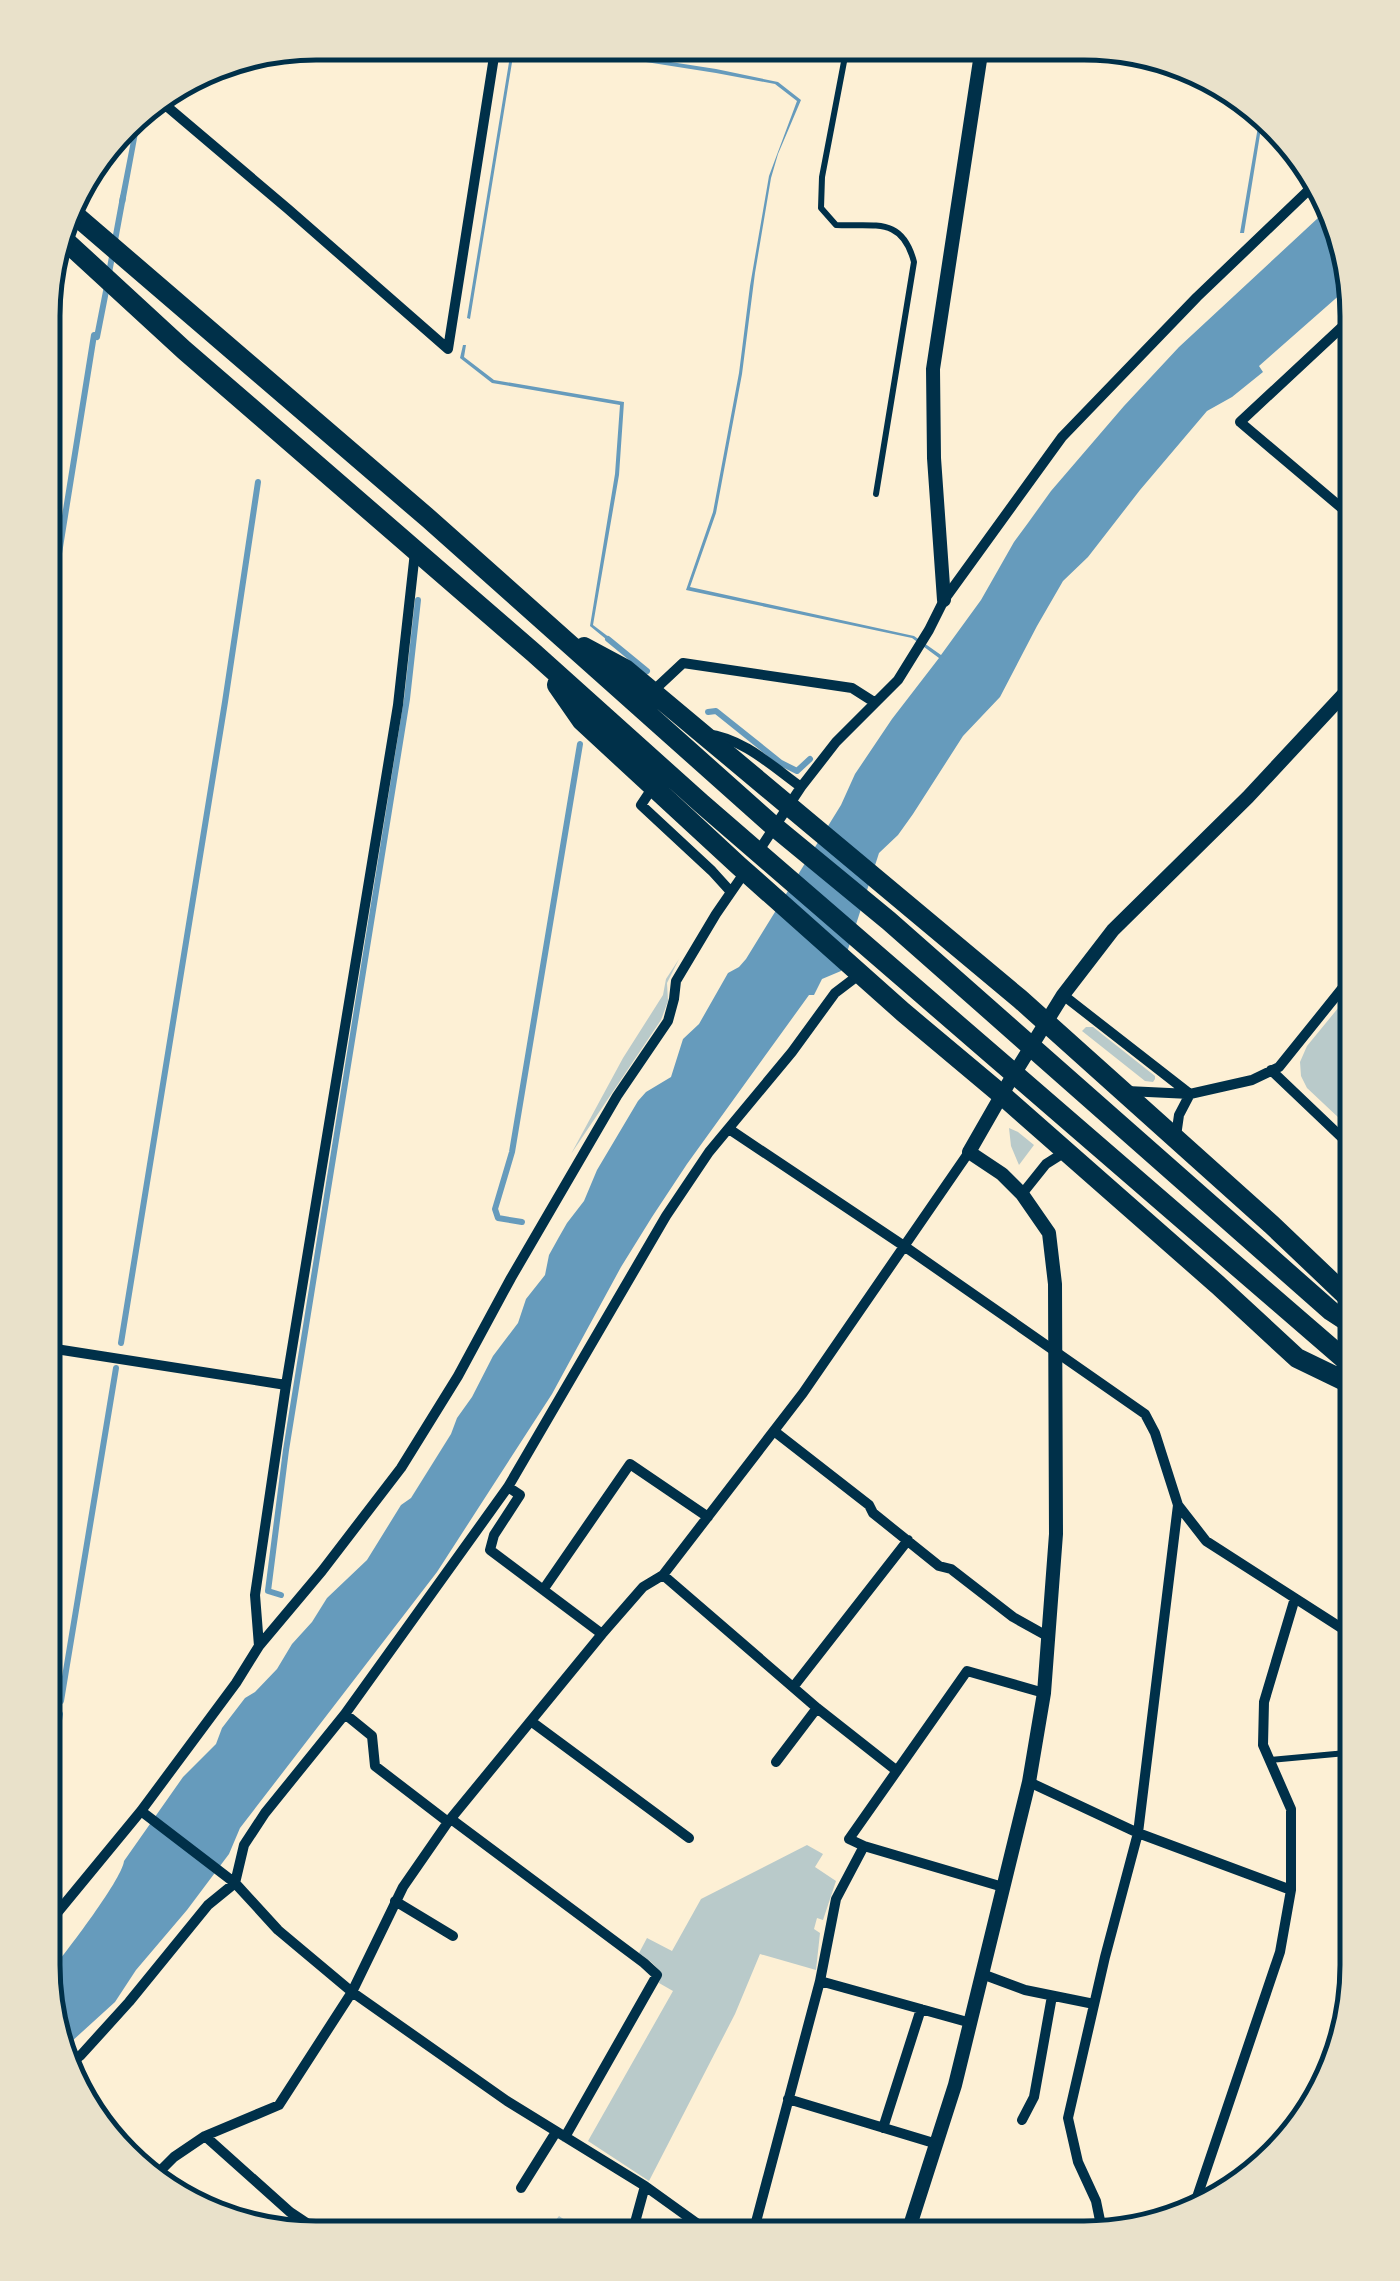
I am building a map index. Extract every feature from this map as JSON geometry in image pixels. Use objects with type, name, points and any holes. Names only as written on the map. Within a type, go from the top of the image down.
[{"type":"highway","points":[[79,218],[1339,1316]]},
{"type":"highway","points":[[70,247],[751,846],[1339,1355]]},
{"type":"highway","points":[[552,630],[626,669],[906,903],[1042,1028],[1176,1137],[1339,1290]]},
{"type":"highway","points":[[534,652],[582,721],[738,866],[856,970],[1005,1090],[1065,1152],[1297,1358],[1339,1378]]},
{"type":"street","points":[[944,600],[934,458],[933,369],[980,60]]},
{"type":"street","points":[[172,105],[448,350],[493,61]]},
{"type":"street","points":[[60,1910],[145,1814],[259,1646],[322,1570],[410,1452],[458,1376],[617,1096],[668,1021],[676,981],[802,787],[836,742],[898,680],[944,600],[1062,437],[1197,297],[1308,191]]},
{"type":"street","points":[[1340,329],[1240,422],[1340,506]]},
{"type":"street","points":[[259,1646],[256,1595],[286,1385],[398,705],[415,552]]},
{"type":"street","points":[[652,692],[684,663],[852,688],[874,702]]},
{"type":"street","points":[[162,2169],[204,2136],[280,2105],[352,1992],[402,1887],[450,1820],[602,1634],[643,1588],[664,1575],[803,1394],[970,1152],[1062,995],[1113,930],[1248,797],[1340,698]]},
{"type":"street","points":[[700,733],[726,736],[802,787]]},
{"type":"street","points":[[653,787],[641,805],[731,892]]},
{"type":"street","points":[[77,2058],[208,1905],[236,1883],[244,1845],[345,1714],[508,1487],[666,1216],[709,1152],[856,970]]},
{"type":"street","points":[[1122,1090],[1190,1094],[1252,1080],[1279,1067],[1340,992]]},
{"type":"street","points":[[1062,995],[1190,1094]]},
{"type":"street","points":[[1272,1070],[1340,1135]]},
{"type":"street","points":[[1176,1137],[1180,1115],[1190,1094]]},
{"type":"street","points":[[729,1130],[1145,1414],[1155,1432],[1178,1504],[1206,1540],[1339,1627]]},
{"type":"street","points":[[912,2221],[971,2023],[1029,1782],[1044,1693],[1056,1534],[1057,1354],[1055,1284],[1048,1232],[1022,1194],[970,1152]]},
{"type":"street","points":[[1022,1194],[1046,1164],[1065,1152]]},
{"type":"street","points":[[60,1350],[286,1385]]},
{"type":"street","points":[[774,1431],[939,1566],[951,1569],[1013,1617],[1047,1636]]},
{"type":"street","points":[[543,1590],[630,1464],[708,1517]]},
{"type":"street","points":[[508,1487],[520,1495],[494,1535],[490,1550],[602,1634]]},
{"type":"street","points":[[1100,2220],[1096,2201],[1078,2162],[1068,2118],[1138,1833],[1178,1504]]},
{"type":"street","points":[[794,1686],[908,1540]]},
{"type":"street","points":[[664,1575],[817,1708],[897,1771]]},
{"type":"street","points":[[1199,2194],[1280,1952],[1290,1890],[1291,1809],[1263,1744],[1264,1702],[1295,1598]]},
{"type":"street","points":[[1002,1887],[864,1846],[850,1838],[968,1672],[1044,1693]]},
{"type":"street","points":[[776,1762],[817,1708]]},
{"type":"street","points":[[345,1714],[372,1736],[375,1766],[656,1975],[561,2135],[521,2188]]},
{"type":"street","points":[[532,1722],[689,1838]]},
{"type":"street","points":[[1029,1782],[1138,1833],[1290,1890]]},
{"type":"street","points":[[145,1814],[236,1883],[278,1930],[352,1992],[482,2084],[645,2186],[693,2221]]},
{"type":"street","points":[[756,2221],[820,1981],[836,1899],[864,1846]]},
{"type":"street","points":[[395,1902],[453,1936]]},
{"type":"street","points":[[982,1974],[1025,1990],[1094,2004]]},
{"type":"street","points":[[820,1981],[971,2023]]},
{"type":"street","points":[[1022,2120],[1034,2097],[1052,1996]]},
{"type":"street","points":[[883,2128],[921,2009]]},
{"type":"street","points":[[788,2099],[937,2144]]},
{"type":"street","points":[[204,2136],[302,2220]]},
{"type":"street","points":[[635,2221],[645,2186]]},
{"type":"lane","points":[[844,60],[822,177],[821,208],[836,225],[894,228],[908,242],[914,262],[876,494]]},
{"type":"lane","points":[[1270,1760],[1339,1754]]},
{"type":"shaded area","points":[[679,959],[667,983],[668,1001],[661,1020],[571,1154],[623,1058],[663,995],[666,979]]},
{"type":"shaded area","points":[[1340,1006],[1340,1119],[1307,1088],[1301,1076],[1300,1062],[1307,1046]]},
{"type":"shaded area","points":[[1093,1027],[1155,1076],[1153,1082],[1145,1081],[1082,1031]]},
{"type":"shaded area","points":[[1009,1128],[1034,1145],[1019,1165],[1011,1146]]},
{"type":"shaded area","points":[[807,1845],[823,1854],[815,1867],[836,1881],[823,1920],[817,1918],[814,1929],[820,1933],[816,1970],[760,1954],[735,2014],[649,2181],[588,2141],[673,1991],[659,1983],[658,1969],[639,1953],[647,1938],[672,1951],[701,1899]]},
{"type":"water","points":[[509,61],[512,61],[470,319],[467,318]]},
{"type":"water","points":[[637,61],[661,61],[778,82],[801,100],[771,178],[742,374],[716,513],[690,587],[914,636],[941,655],[1051,491],[1124,406],[1179,347],[1320,216],[1335,266],[1339,296],[1259,366],[1263,372],[1207,411],[1088,557],[1063,581],[1000,697],[963,736],[898,835],[879,853],[841,971],[822,979],[814,995],[809,995],[687,1164],[621,1267],[552,1394],[437,1572],[240,1828],[229,1854],[187,1910],[136,1970],[115,2002],[72,2041],[62,1998],[60,1959],[183,1777],[216,1744],[222,1728],[245,1698],[277,1669],[327,1598],[367,1560],[401,1505],[411,1498],[493,1356],[518,1323],[526,1299],[545,1275],[549,1255],[584,1201],[597,1170],[638,1101],[671,1077],[683,1039],[699,1024],[728,973],[746,959],[841,805],[855,774],[939,658],[912,638],[686,590],[713,512],[769,176],[797,101],[775,84]]},
{"type":"water","points":[[1258,129],[1261,131],[1244,233],[1240,233]]},
{"type":"water","points":[[138,133],[125,203],[119,202],[131,140]]},
{"type":"water","points":[[463,345],[464,357],[494,380],[624,402],[619,475],[593,625],[614,641],[612,644],[590,626],[615,474],[620,405],[492,383],[460,358]]},
{"type":"waterway","points":[[109,273],[123,197]]},
{"type":"waterway","points":[[60,547],[94,335],[97,337],[107,286]]},
{"type":"waterway","points":[[121,1343],[258,482]]},
{"type":"waterway","points":[[281,1595],[268,1591],[286,1450],[407,699],[418,600]]},
{"type":"waterway","points":[[608,639],[647,671]]},
{"type":"waterway","points":[[708,712],[716,711],[781,763],[797,771],[810,759]]},
{"type":"waterway","points":[[522,1222],[498,1218],[495,1209],[512,1152],[580,744]]},
{"type":"waterway","points":[[61,1701],[116,1368]]}]
